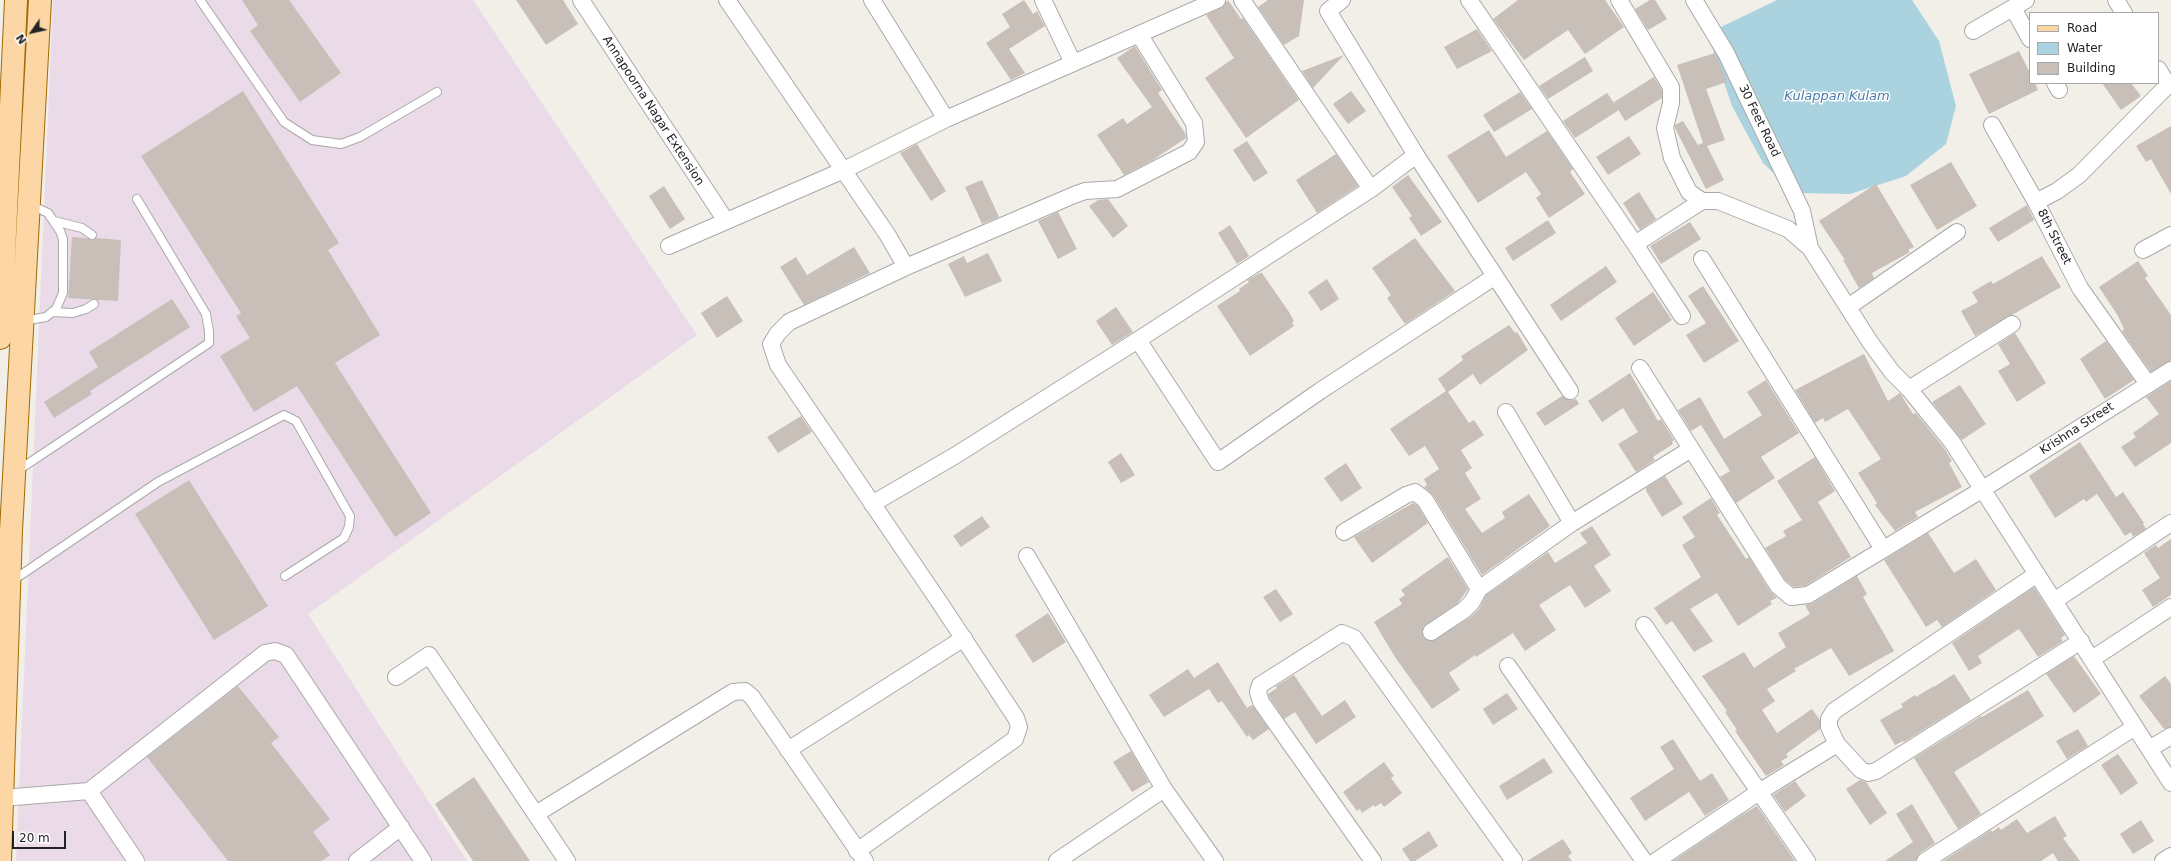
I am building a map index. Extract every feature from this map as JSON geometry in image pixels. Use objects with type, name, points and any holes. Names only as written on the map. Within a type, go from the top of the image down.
[{"type":"main road","points":[[0,338],[16,0]]},
{"type":"main road","points":[[0,861],[15,473],[40,0]]},
{"type":"street","name":"Annapoorna Nagar Extension","points":[[581,0],[726,221]]},
{"type":"street","points":[[727,0],[887,234],[906,267]]},
{"type":"street","points":[[872,0],[946,119]]},
{"type":"street","points":[[1043,0],[1074,63]]},
{"type":"street","points":[[669,246],[844,170],[946,119],[1217,0]]},
{"type":"street","points":[[1242,0],[1371,189]]},
{"type":"street","points":[[1342,0],[1328,11],[1416,155],[1494,277],[1570,391]]},
{"type":"street","points":[[1469,0],[1635,244],[1682,316]]},
{"type":"street","points":[[1619,0],[1671,87],[1671,103],[1665,128],[1672,158],[1689,192],[1702,201]]},
{"type":"street","name":"30 Feet Road","points":[[1694,0],[1726,53],[1802,211],[1810,248]]},
{"type":"street","points":[[2116,0],[2123,12]]},
{"type":"street","points":[[1973,30],[2019,4],[2029,36]]},
{"type":"street","points":[[536,814],[733,692],[745,691],[752,697],[861,856],[1015,739],[1019,727],[1016,718],[964,638],[778,365],[771,344],[778,333],[790,322],[906,267],[1074,195],[1085,191],[1117,189],[1189,152],[1196,142],[1194,123],[1139,34]]},
{"type":"street","points":[[2159,70],[2169,83]]},
{"type":"street","name":"8th Street","points":[[2148,384],[2080,288],[2036,202],[2056,191],[2079,175],[2169,83]]},
{"type":"street","points":[[1992,125],[2036,202]]},
{"type":"street","points":[[872,504],[956,455],[1138,340],[1371,189],[1416,155]]},
{"type":"street","points":[[1635,244],[1702,201],[1718,201],[1788,229],[1810,248],[1870,342],[1892,372],[1909,389],[1952,442],[2171,783]]},
{"type":"street","points":[[1848,307],[1957,232]]},
{"type":"street","points":[[2143,250],[2171,235]]},
{"type":"street","points":[[1702,259],[1883,549]]},
{"type":"street","points":[[1138,340],[1218,462],[1320,391],[1494,277]]},
{"type":"street","points":[[1909,389],[2012,324]]},
{"type":"street","points":[[1431,632],[1464,610],[1479,589],[1572,523],[1690,449],[1640,368]]},
{"type":"street","name":"Krishna Street","points":[[1690,449],[1778,586],[1791,598],[1808,595],[1983,489],[2171,370]]},
{"type":"street","points":[[1506,412],[1572,523]]},
{"type":"street","points":[[1344,532],[1406,495],[1415,492],[1425,500],[1479,589]]},
{"type":"street","points":[[2054,601],[2171,523]]},
{"type":"street","points":[[1026,556],[1164,789],[1215,861]]},
{"type":"street","points":[[2037,574],[1834,712],[1829,719],[1829,727],[1837,744],[1861,770],[1868,773],[1876,771],[2081,641]]},
{"type":"street","points":[[2092,659],[2171,607]]},
{"type":"street","points":[[1644,625],[1808,861]]},
{"type":"street","points":[[1373,861],[1261,702],[1258,692],[1260,685],[1342,633],[1354,638],[1514,861]]},
{"type":"street","points":[[788,750],[964,638]]},
{"type":"street","points":[[2,798],[89,791],[265,653],[275,651],[286,656],[423,861]]},
{"type":"street","points":[[396,677],[429,655],[567,861]]},
{"type":"street","points":[[1508,666],[1644,861]]},
{"type":"street","points":[[1925,861],[2135,727]]},
{"type":"street","points":[[2149,749],[2171,736]]},
{"type":"street","points":[[1656,861],[1759,792],[1837,744]]},
{"type":"street","points":[[1057,861],[1164,789]]},
{"type":"street","points":[[89,791],[136,861]]},
{"type":"street","points":[[357,861],[401,827]]},
{"type":"street","points":[[2163,861],[2171,856]]},
{"type":"lane","points":[[200,0],[284,122],[312,140],[341,144],[360,137],[436,92]]},
{"type":"lane","points":[[15,473],[209,343],[209,331],[206,314],[137,198]]},
{"type":"lane","points":[[23,321],[46,317],[56,309],[63,293],[63,239],[48,213],[30,205]]},
{"type":"lane","points":[[54,221],[82,228],[92,235]]},
{"type":"lane","points":[[52,312],[73,313],[86,309],[94,304]]},
{"type":"lane","points":[[10,582],[158,482],[284,415],[296,421],[350,516],[349,527],[344,538],[286,576]]},
{"type":"shaded area","points":[[53,0],[473,0],[697,335],[308,614],[467,861],[16,861]]},
{"type":"water","name":"Kulappan Kulam","points":[[1777,0],[1912,0],[1939,41],[1956,106],[1946,144],[1906,176],[1850,194],[1794,193],[1763,163],[1732,106],[1709,38],[1719,28]]},
{"type":"building","points":[[242,0],[289,0],[341,73],[300,102],[250,31],[258,25]]},
{"type":"building","points":[[516,0],[563,0],[578,24],[546,45]]},
{"type":"building","points":[[1024,0],[1033,14],[1037,11],[1045,26],[1009,49],[1025,73],[1011,80],[986,43],[1010,27],[1002,14]]},
{"type":"building","points":[[1228,0],[1241,19],[1243,18],[1299,100],[1246,138],[1205,78],[1234,58],[1206,15],[1221,8]]},
{"type":"building","points":[[1268,0],[1304,0],[1299,36],[1284,45],[1258,7]]},
{"type":"building","points":[[1518,0],[1605,0],[1624,27],[1585,54],[1568,30],[1524,60],[1493,19]]},
{"type":"building","points":[[1650,0],[1655,0],[1667,19],[1648,30],[1635,9]]},
{"type":"building","points":[[1477,29],[1492,51],[1457,69],[1444,47]]},
{"type":"building","points":[[1135,46],[1162,90],[1158,93],[1185,133],[1186,138],[1153,160],[1124,175],[1097,135],[1123,118],[1127,124],[1152,107],[1117,58]]},
{"type":"building","points":[[2019,51],[2029,71],[2029,84],[2035,84],[2038,90],[1989,114],[1969,74]]},
{"type":"building","points":[[1715,53],[1727,82],[1706,89],[1725,140],[1707,146],[1724,180],[1706,189],[1675,128],[1675,125],[1683,121],[1698,145],[1703,143],[1677,65]]},
{"type":"building","points":[[1344,55],[1313,88],[1302,71]]},
{"type":"building","points":[[1585,57],[1593,71],[1548,99],[1539,86]]},
{"type":"building","points":[[1654,77],[1662,90],[1662,98],[1625,121],[1614,102]]},
{"type":"building","points":[[2103,84],[2132,84],[2141,96],[2121,110]]},
{"type":"building","points":[[243,91],[339,243],[328,250],[380,335],[335,363],[431,513],[395,537],[297,386],[254,412],[220,356],[250,338],[236,316],[241,313],[141,156]]},
{"type":"building","points":[[1351,91],[1366,111],[1348,124],[1333,104]]},
{"type":"building","points":[[1520,92],[1532,109],[1494,132],[1483,115]]},
{"type":"building","points":[[1607,93],[1619,110],[1575,138],[1563,121]]},
{"type":"building","points":[[2171,126],[2171,194],[2151,159],[2146,162],[2136,146]]},
{"type":"building","points":[[1489,130],[1506,157],[1547,131],[1573,169],[1570,172],[1585,194],[1549,218],[1536,198],[1541,194],[1526,172],[1478,203],[1447,156]]},
{"type":"building","points":[[1629,136],[1641,154],[1608,175],[1596,157]]},
{"type":"building","points":[[1247,141],[1268,173],[1254,182],[1233,150]]},
{"type":"building","points":[[917,144],[946,191],[931,201],[900,153]]},
{"type":"building","points":[[1336,154],[1358,186],[1317,213],[1296,180]]},
{"type":"building","points":[[1951,162],[1977,206],[1937,230],[1910,185]]},
{"type":"building","points":[[1408,175],[1442,222],[1421,236],[1409,218],[1412,216],[1392,187]]},
{"type":"building","points":[[982,180],[999,217],[982,224],[965,187]]},
{"type":"building","points":[[1876,184],[1914,247],[1908,250],[1910,252],[1872,273],[1874,278],[1859,288],[1843,260],[1845,260],[1819,221]]},
{"type":"building","points":[[664,186],[685,219],[670,229],[649,196]]},
{"type":"building","points":[[1639,192],[1656,219],[1640,230],[1623,203]]},
{"type":"building","points":[[1108,199],[1128,226],[1113,238],[1089,206],[1098,200]]},
{"type":"building","points":[[2027,205],[2034,220],[1998,242],[1989,228]]},
{"type":"building","points":[[1058,212],[1077,249],[1058,259],[1038,221]]},
{"type":"building","points":[[1548,220],[1556,233],[1513,261],[1505,248]]},
{"type":"building","points":[[1690,222],[1701,239],[1661,264],[1650,246]]},
{"type":"building","points":[[1230,225],[1249,256],[1237,264],[1218,233]]},
{"type":"building","points":[[72,237],[92,240],[96,238],[121,240],[118,301],[68,298]]},
{"type":"building","points":[[1415,238],[1455,291],[1405,324],[1387,298],[1391,295],[1372,268]]},
{"type":"building","points":[[854,247],[870,273],[804,305],[780,267],[796,257],[807,275]]},
{"type":"building","points":[[988,253],[1002,281],[965,297],[948,264],[964,256],[967,263]]},
{"type":"building","points":[[2042,256],[2061,287],[1975,336],[1961,311],[1978,302],[1972,292],[1991,281],[1993,284]]},
{"type":"building","points":[[2138,261],[2148,276],[2145,278],[2171,315],[2171,361],[2151,372],[2122,331],[2124,329],[2118,316],[2099,287]]},
{"type":"building","points":[[1606,266],[1617,282],[1561,321],[1550,305]]},
{"type":"building","points":[[1262,273],[1289,312],[1294,321],[1292,323],[1294,326],[1250,356],[1217,306],[1240,291],[1239,289],[1249,282],[1247,280]]},
{"type":"building","points":[[1327,279],[1339,299],[1321,311],[1308,292]]},
{"type":"building","points":[[1703,286],[1739,341],[1704,363],[1686,335],[1706,323],[1688,296]]},
{"type":"building","points":[[1653,292],[1672,320],[1634,346],[1615,318]]},
{"type":"building","points":[[727,296],[743,321],[717,338],[701,313]]},
{"type":"building","points":[[172,299],[190,327],[90,391],[92,394],[54,418],[44,402],[98,367],[89,352]]},
{"type":"building","points":[[1116,307],[1133,332],[1112,345],[1096,321]]},
{"type":"building","points":[[1509,325],[1515,333],[1517,332],[1528,350],[1480,385],[1473,374],[1448,392],[1469,423],[1474,420],[1484,435],[1461,450],[1472,468],[1465,473],[1481,499],[1465,509],[1482,533],[1505,518],[1502,512],[1529,494],[1550,526],[1482,575],[1433,495],[1424,487],[1427,485],[1424,479],[1439,469],[1425,446],[1409,456],[1390,429],[1446,391],[1438,379],[1463,360],[1461,356]]},
{"type":"building","points":[[2015,333],[2046,383],[2017,402],[1998,371],[2010,364],[1998,344]]},
{"type":"building","points":[[2106,341],[2134,380],[2105,399],[2080,359]]},
{"type":"building","points":[[1864,354],[1888,401],[1900,393],[1913,414],[1916,413],[1944,448],[1952,461],[1949,463],[1962,487],[1915,512],[1918,517],[1895,531],[1875,505],[1877,503],[1858,473],[1881,459],[1848,409],[1825,422],[1823,418],[1815,423],[1795,390]]},
{"type":"building","points":[[1630,373],[1658,421],[1661,419],[1674,440],[1672,442],[1673,444],[1653,457],[1655,460],[1636,472],[1618,444],[1638,432],[1623,408],[1602,422],[1588,401]]},
{"type":"building","points":[[1766,380],[1799,433],[1761,457],[1775,478],[1736,503],[1720,477],[1730,471],[1701,425],[1691,431],[1678,410],[1700,397],[1724,439],[1762,415],[1747,392]]},
{"type":"building","points":[[2171,381],[2171,443],[2135,467],[2121,447],[2136,437],[2133,433],[2159,414],[2146,397]]},
{"type":"building","points":[[1960,385],[1986,424],[1962,440],[1932,402]]},
{"type":"building","points":[[1562,396],[1570,400],[1576,399],[1579,404],[1545,426],[1536,413]]},
{"type":"building","points":[[801,416],[812,432],[778,453],[767,437]]},
{"type":"building","points":[[2080,442],[2116,497],[2123,492],[2144,523],[2143,524],[2146,529],[2133,537],[2131,532],[2125,536],[2097,494],[2086,502],[2084,499],[2055,518],[2029,476]]},
{"type":"building","points":[[1121,453],[1135,475],[1121,483],[1108,462]]},
{"type":"building","points":[[1815,457],[1835,491],[1818,502],[1851,557],[1805,586],[1794,587],[1785,580],[1765,548],[1786,536],[1783,531],[1802,520],[1777,481]]},
{"type":"building","points":[[1346,463],[1362,488],[1341,502],[1324,478]]},
{"type":"building","points":[[1665,476],[1683,504],[1662,517],[1646,491],[1646,488]]},
{"type":"building","points":[[189,480],[268,606],[214,640],[135,514]]},
{"type":"building","points":[[1711,498],[1720,513],[1717,515],[1746,559],[1749,557],[1770,591],[1777,598],[1770,601],[1772,604],[1738,626],[1717,593],[1690,609],[1713,641],[1694,652],[1672,621],[1666,625],[1654,608],[1701,577],[1682,545],[1695,537],[1682,517]]},
{"type":"building","points":[[1413,503],[1418,506],[1428,523],[1372,563],[1354,537]]},
{"type":"building","points":[[982,516],[990,527],[961,547],[953,536]]},
{"type":"building","points":[[1592,526],[1611,555],[1594,566],[1611,591],[1585,608],[1570,585],[1539,605],[1556,630],[1525,651],[1513,633],[1476,657],[1475,655],[1449,673],[1460,690],[1432,709],[1395,657],[1374,622],[1402,604],[1399,599],[1405,595],[1401,590],[1448,557],[1468,589],[1458,603],[1423,627],[1423,637],[1432,641],[1469,618],[1479,609],[1486,595],[1548,552],[1555,563],[1587,543],[1580,533]]},
{"type":"building","points":[[1928,533],[1954,573],[1976,559],[1996,590],[1942,627],[1937,620],[1926,627],[1884,560]]},
{"type":"building","points":[[2171,539],[2171,595],[2153,607],[2142,590],[2160,578],[2144,553],[2156,545],[2158,548]]},
{"type":"building","points":[[1857,576],[1867,594],[1863,597],[1894,651],[1849,676],[1831,648],[1794,669],[1796,671],[1767,689],[1775,701],[1762,710],[1777,733],[1812,709],[1820,720],[1820,729],[1786,754],[1788,757],[1781,761],[1784,765],[1766,776],[1735,731],[1737,730],[1725,712],[1727,711],[1702,676],[1744,652],[1754,668],[1786,647],[1778,633],[1810,614],[1805,605],[1813,603]]},
{"type":"building","points":[[2034,587],[2065,635],[2061,638],[2063,641],[2038,657],[2019,629],[1978,656],[1982,663],[1969,671],[1952,643]]},
{"type":"building","points":[[1276,589],[1293,614],[1280,622],[1263,597]]},
{"type":"building","points":[[1048,613],[1066,642],[1033,663],[1015,635]]},
{"type":"building","points":[[2074,656],[2101,694],[2074,713],[2046,674]]},
{"type":"building","points":[[1218,662],[1247,708],[1252,705],[1269,729],[1253,740],[1249,735],[1247,737],[1222,701],[1218,703],[1209,689],[1164,717],[1149,695],[1188,669],[1194,678]]},
{"type":"building","points":[[1954,674],[1971,700],[1904,742],[1903,741],[1895,745],[1880,720],[1903,707],[1901,704],[1915,695],[1916,697]]},
{"type":"building","points":[[1294,675],[1322,716],[1345,700],[1356,717],[1316,744],[1295,712],[1284,719],[1268,694],[1277,688],[1276,686]]},
{"type":"building","points":[[2165,676],[2171,684],[2171,727],[2164,729],[2139,696]]},
{"type":"building","points":[[238,686],[279,737],[271,743],[330,819],[313,832],[330,855],[322,861],[228,861],[147,757]]},
{"type":"building","points":[[2028,690],[2044,716],[1954,772],[1981,814],[1958,829],[1914,758],[1981,716],[1982,717]]},
{"type":"building","points":[[1507,693],[1518,709],[1493,725],[1483,709]]},
{"type":"building","points":[[2078,729],[2088,746],[2067,759],[2056,741]]},
{"type":"building","points":[[1673,739],[1700,781],[1712,773],[1729,800],[1705,816],[1689,792],[1645,821],[1630,798],[1674,769],[1660,747]]},
{"type":"building","points":[[1131,751],[1149,782],[1132,792],[1113,762]]},
{"type":"building","points":[[2118,754],[2138,783],[2121,795],[2101,765]]},
{"type":"building","points":[[1544,758],[1553,772],[1507,800],[1499,786]]},
{"type":"building","points":[[1384,762],[1394,776],[1391,778],[1402,793],[1384,807],[1381,803],[1375,807],[1374,805],[1362,813],[1360,809],[1357,811],[1343,792]]},
{"type":"building","points":[[474,777],[530,861],[473,861],[435,804]]},
{"type":"building","points":[[1860,780],[1866,782],[1887,813],[1870,825],[1846,789]]},
{"type":"building","points":[[1795,781],[1806,796],[1785,812],[1773,795]]},
{"type":"building","points":[[1912,804],[1935,843],[1920,853],[1916,861],[1885,861],[1913,842],[1896,814]]},
{"type":"building","points":[[1757,806],[1795,861],[1673,861],[1740,816]]},
{"type":"building","points":[[2055,816],[2067,836],[2063,838],[2080,861],[2058,861],[2053,853],[2041,861],[1943,861],[1991,830],[1992,832],[1999,827],[2001,830],[2017,819],[2027,833]]},
{"type":"building","points":[[2141,820],[2154,841],[2133,854],[2120,834]]},
{"type":"building","points":[[1429,831],[1438,846],[1415,861],[1410,861],[1402,849]]},
{"type":"building","points":[[1563,839],[1572,853],[1568,856],[1572,861],[1527,861]]}]
